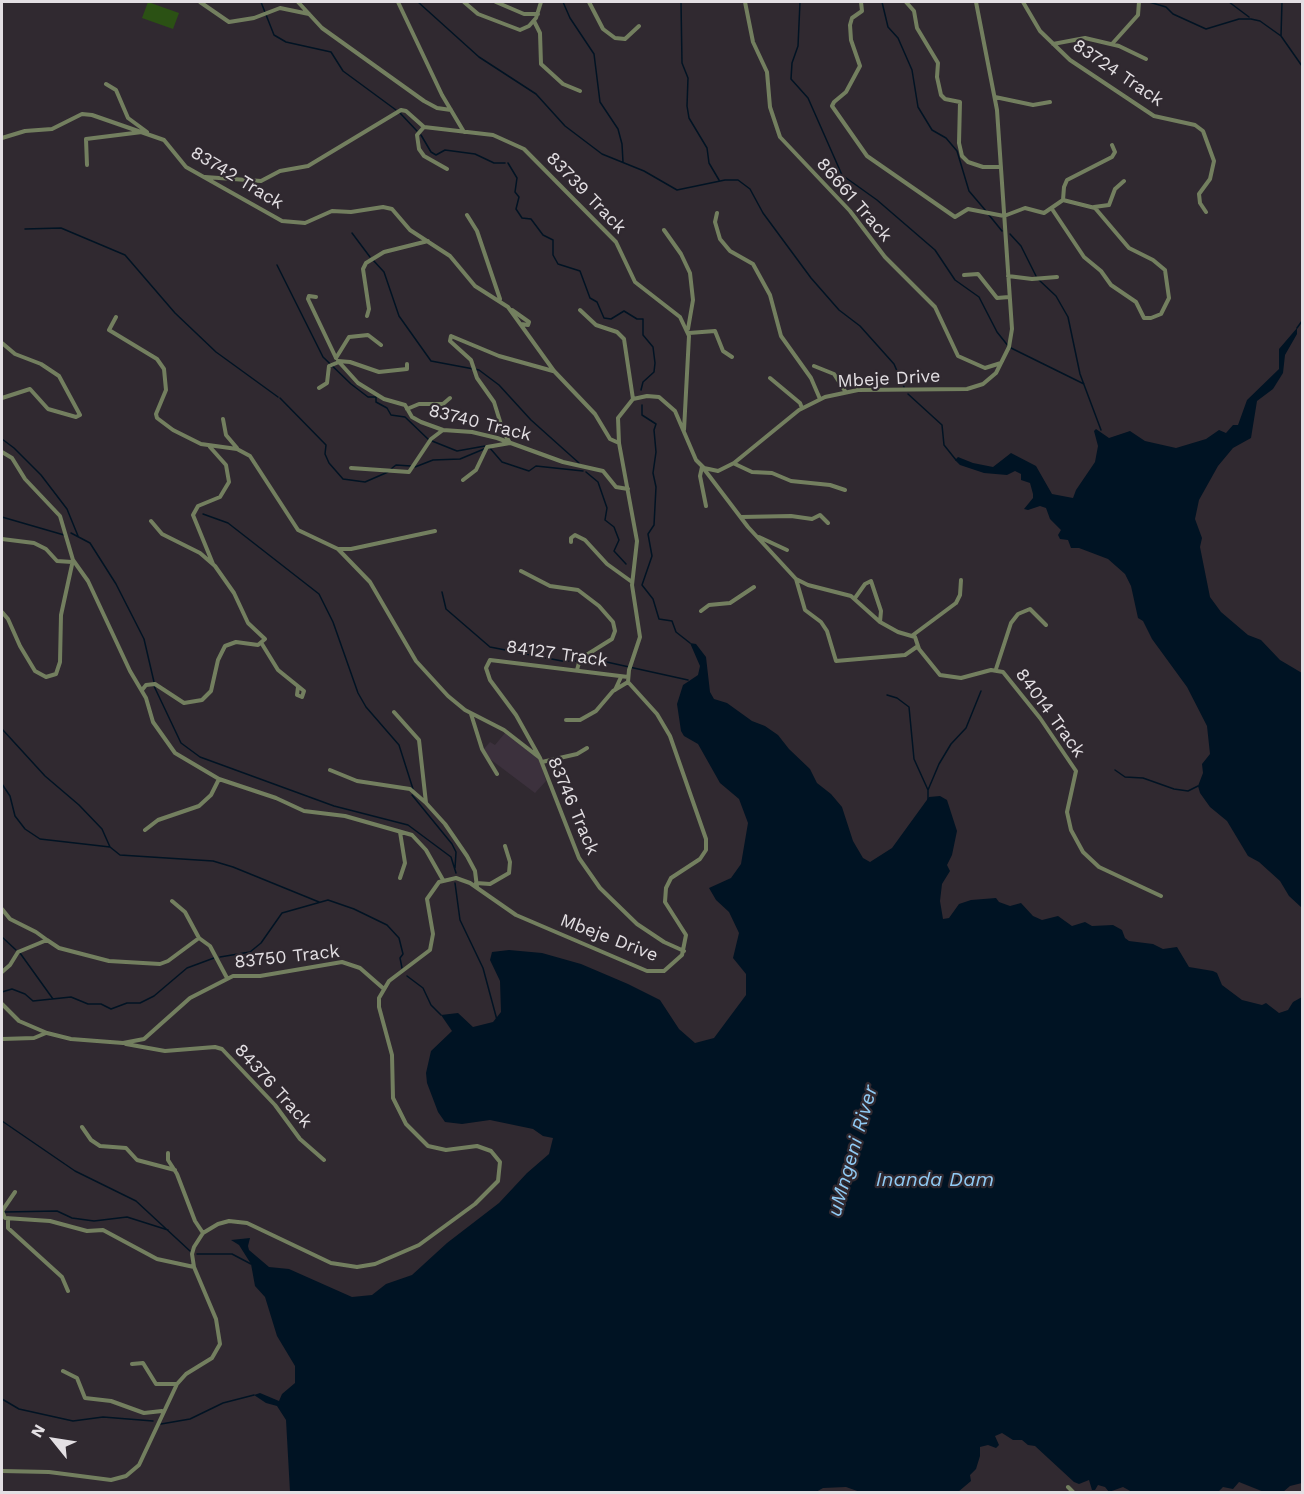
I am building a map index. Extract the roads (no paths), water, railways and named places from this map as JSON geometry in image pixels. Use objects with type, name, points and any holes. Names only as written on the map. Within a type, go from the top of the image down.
[{"type":"street","points":[[200,2],[229,22],[254,18],[280,8],[309,14]]},
{"type":"street","points":[[298,2],[328,32],[424,101],[437,108],[451,110]]},
{"type":"street","points":[[398,2],[451,110],[465,132]]},
{"type":"street","points":[[464,2],[478,14],[517,29],[525,28],[534,21],[539,14],[541,2]]},
{"type":"street","points":[[495,2],[524,14],[539,14]]},
{"type":"street","points":[[589,2],[603,29],[615,38],[625,39],[639,26]]},
{"type":"street","name":"86661 Track","points":[[745,2],[753,42],[768,76],[770,107],[780,137],[850,211],[885,257],[935,307],[958,356],[985,368],[1002,363]]},
{"type":"street","points":[[906,2],[914,10],[917,28],[938,63],[937,77],[942,97],[960,102],[958,143],[962,156],[968,162],[983,167],[1001,166]]},
{"type":"street","name":"Mbeje Drive","points":[[703,467],[718,471],[734,463],[802,408],[820,399],[845,391],[973,388],[993,377],[1002,363],[1012,334],[1001,166],[995,97],[976,2]]},
{"type":"street","name":"83724 Track","points":[[1023,2],[1040,31],[1070,60],[1154,116],[1196,125],[1203,131],[1214,161],[1210,178],[1199,194],[1200,203],[1206,212]]},
{"type":"street","points":[[1112,44],[1136,18],[1139,12],[1139,2]]},
{"type":"street","points":[[862,4],[860,13],[850,20],[851,40],[860,66],[846,92],[832,104],[867,156],[955,217],[968,209],[1004,216],[1022,209],[1040,214],[1052,209],[1063,200],[1067,180],[1113,157],[1115,152],[1112,146]]},
{"type":"street","points":[[534,21],[540,33],[541,64],[563,84],[580,91]]},
{"type":"street","points":[[1052,44],[1085,38],[1112,44],[1146,59]]},
{"type":"street","points":[[106,84],[116,90],[128,118],[146,132]]},
{"type":"street","points":[[995,97],[1033,105],[1050,102]]},
{"type":"street","points":[[204,177],[261,181],[280,171],[308,166],[401,110],[406,111],[424,127],[417,135],[419,149],[424,156],[447,169]]},
{"type":"street","name":"83742 Track","points":[[2,138],[18,132],[52,129],[82,114],[111,120],[146,132],[168,143],[183,165],[290,224],[310,222],[326,212],[351,212],[387,207],[396,212],[410,230],[450,256],[475,286],[511,309],[554,371],[595,414],[610,440],[619,443]]},
{"type":"street","name":"83739 Track","points":[[424,127],[503,137],[531,155],[616,242],[635,282],[673,310],[688,331]]},
{"type":"street","points":[[87,165],[86,139],[146,132]]},
{"type":"street","points":[[1063,200],[1093,207],[1109,205],[1115,189],[1124,181]]},
{"type":"street","points":[[1052,209],[1084,257],[1101,271],[1111,285],[1136,302],[1144,318],[1157,316],[1164,311],[1169,298],[1166,270],[1153,260],[1129,248],[1093,207]]},
{"type":"street","points":[[717,213],[715,222],[720,239],[730,251],[753,264],[770,295],[782,336],[811,378],[820,399]]},
{"type":"street","points":[[467,215],[477,231],[500,300]]},
{"type":"street","points":[[664,230],[681,254],[690,273],[693,288],[688,331],[684,432]]},
{"type":"street","points":[[367,316],[369,309],[363,269],[366,263],[384,252],[428,241]]},
{"type":"street","points":[[964,276],[978,274],[997,298],[1010,297]]},
{"type":"street","points":[[1008,276],[1032,279],[1057,278]]},
{"type":"street","name":"83740 Track","points":[[316,297],[310,296],[308,299],[336,360],[354,380],[370,391],[408,409],[415,420],[443,430],[472,432],[510,442],[562,462],[603,471],[616,487],[628,489]]},
{"type":"street","points":[[511,309],[529,322],[528,325],[521,324]]},
{"type":"street","points":[[580,310],[597,326],[617,332],[624,339],[633,399]]},
{"type":"street","points":[[117,317],[109,330],[157,358],[164,369],[166,390],[156,414],[157,418],[177,432],[210,447],[237,449]]},
{"type":"street","points":[[688,331],[715,331],[723,351],[732,357]]},
{"type":"street","points":[[319,388],[327,382],[328,368],[336,360],[349,337],[368,335],[381,345]]},
{"type":"street","points":[[463,480],[476,470],[487,447],[510,442],[503,431],[494,402],[477,378],[472,362],[450,338],[454,336],[499,356],[554,371]]},
{"type":"street","points":[[2,343],[15,354],[41,364],[59,376],[80,416],[48,409],[30,389],[2,398]]},
{"type":"street","points":[[336,360],[381,372],[407,369],[407,364]]},
{"type":"street","points":[[814,366],[834,374],[845,391]]},
{"type":"street","points":[[770,378],[800,403],[802,408]]},
{"type":"street","points":[[566,720],[580,720],[596,711],[614,690],[628,679],[639,637],[632,582],[637,541],[619,443],[618,417],[633,399],[651,396],[664,400],[675,411],[692,455],[740,517],[796,579],[808,585],[838,591],[855,598],[880,622],[898,632],[913,635],[956,603],[960,595],[961,580]]},
{"type":"street","points":[[408,409],[419,404],[443,404],[450,398]]},
{"type":"street","name":"83746 Track","points":[[223,419],[225,435],[237,449],[253,460],[298,530],[338,549],[374,587],[416,661],[454,702],[471,714],[504,730],[541,760],[555,802],[579,858],[592,878],[631,919],[664,942],[684,951]]},
{"type":"street","points":[[351,468],[409,472],[431,439],[443,430]]},
{"type":"street","points":[[210,447],[226,465],[229,482],[220,497],[198,506],[193,515],[213,564],[234,593],[248,623],[264,638],[262,644]]},
{"type":"street","points":[[2,452],[12,458],[28,484],[40,493],[60,516],[69,540],[72,561],[61,615],[60,662],[56,674],[46,677],[35,671],[8,619],[2,612]]},
{"type":"street","points":[[734,463],[752,472],[772,473],[796,483],[830,485],[845,490]]},
{"type":"street","points":[[703,467],[700,476],[706,506]]},
{"type":"street","points":[[740,517],[791,516],[812,519],[820,515],[828,523]]},
{"type":"street","points":[[151,521],[162,534],[200,553],[213,564]]},
{"type":"street","points":[[338,549],[351,549],[435,531]]},
{"type":"street","points":[[756,535],[788,550]]},
{"type":"street","points":[[571,542],[573,536],[585,540],[607,564],[632,582]]},
{"type":"street","points":[[2,539],[34,543],[46,549],[57,561],[72,561]]},
{"type":"street","points":[[2,1471],[49,1472],[111,1480],[126,1476],[139,1465],[162,1411],[177,1384],[186,1374],[212,1358],[220,1344],[214,1311],[195,1268],[194,1246],[203,1233],[218,1224],[239,1221],[264,1230],[331,1263],[357,1267],[375,1264],[398,1257],[476,1204],[498,1181],[500,1162],[490,1151],[477,1146],[446,1150],[428,1146],[399,1114],[393,1098],[392,1055],[380,1007],[380,998],[384,989],[430,950],[433,934],[427,899],[442,880],[418,839],[345,816],[314,814],[276,798],[219,779],[188,762],[171,748],[153,722],[142,690],[130,671],[88,581],[72,561]]},
{"type":"street","points":[[521,571],[550,586],[578,590],[595,602],[613,622],[615,631],[612,639],[580,659],[577,670]]},
{"type":"street","points":[[796,579],[805,610],[821,622],[827,631],[836,662],[905,655],[918,646]]},
{"type":"street","points":[[855,598],[870,581],[880,611],[880,622]]},
{"type":"street","points":[[701,611],[709,604],[730,603],[754,587]]},
{"type":"street","points":[[996,669],[1002,646],[1018,614],[1030,609],[1046,625]]},
{"type":"street","name":"84014 Track","points":[[913,635],[918,646],[940,675],[967,678],[996,669],[1003,672],[1037,714],[1076,771],[1067,812],[1071,830],[1083,852],[1099,867],[1161,896]]},
{"type":"street","points":[[142,690],[146,685],[155,684],[184,703],[202,700],[211,691],[218,660],[225,646],[232,642],[262,644]]},
{"type":"street","points":[[262,644],[278,670],[298,687]]},
{"type":"street","name":"84127 Track","points":[[541,760],[516,715],[490,680],[486,665],[490,660],[498,659],[628,679]]},
{"type":"street","points":[[614,690],[621,677]]},
{"type":"street","name":"Mbeje Drive","points":[[442,880],[463,880],[477,885],[516,915],[647,971],[664,971],[675,963],[684,951],[685,932],[665,902],[665,892],[672,879],[700,859],[705,850],[706,839],[670,736],[657,714],[628,679]]},
{"type":"street","points":[[394,712],[401,724],[416,734],[421,744],[425,801]]},
{"type":"street","points":[[471,714],[482,749],[497,774]]},
{"type":"street","points":[[541,760],[577,754],[587,748]]},
{"type":"street","points":[[330,770],[357,781],[410,789],[425,801],[467,856],[475,871],[477,885],[490,884],[509,873],[510,862],[505,846]]},
{"type":"street","points":[[145,830],[158,820],[199,806],[211,795],[219,779]]},
{"type":"street","points":[[400,832],[405,863],[400,878]]},
{"type":"street","points":[[172,901],[185,912],[199,938],[213,949],[227,978]]},
{"type":"street","points":[[2,909],[10,919],[36,932],[46,940],[80,955],[122,963],[160,964],[168,961],[199,938]]},
{"type":"street","points":[[2,972],[10,965],[18,952],[46,940]]},
{"type":"street","name":"83750 Track","points":[[2,1004],[19,1022],[47,1033],[71,1039],[123,1043],[144,1040],[190,998],[227,978],[260,976],[342,963],[360,968],[384,989]]},
{"type":"street","points":[[2,1040],[29,1038],[47,1033]]},
{"type":"street","name":"84376 Track","points":[[123,1043],[165,1051],[215,1047],[222,1049],[275,1105],[298,1136],[324,1161]]},
{"type":"street","points":[[82,1127],[91,1140],[100,1146],[126,1148],[137,1160],[175,1170]]},
{"type":"street","points":[[168,1153],[168,1160],[175,1170],[195,1221],[203,1233]]},
{"type":"street","points":[[15,1192],[2,1211],[8,1228],[62,1277],[68,1291]]},
{"type":"street","points":[[5,1218],[50,1221],[87,1231],[103,1230],[157,1259],[195,1268]]},
{"type":"street","points":[[132,1364],[142,1362],[156,1384],[177,1384]]},
{"type":"street","points":[[63,1371],[77,1378],[81,1394],[86,1398],[111,1401],[144,1413],[162,1411]]},
{"type":"street","points":[[1068,1487],[1073,1492]]},
{"type":"water","points":[[1297,328],[1297,334],[1285,355],[1283,373],[1273,389],[1257,401],[1251,438],[1233,448],[1218,466],[1199,500],[1195,519],[1202,538],[1200,547],[1210,597],[1221,612],[1248,635],[1261,640],[1280,660],[1302,673],[1302,908],[1289,896],[1280,881],[1259,862],[1248,856],[1227,821],[1210,807],[1200,793],[1198,786],[1203,773],[1202,764],[1210,754],[1207,726],[1187,687],[1152,639],[1143,621],[1138,618],[1131,586],[1125,574],[1108,559],[1079,548],[1071,548],[1068,540],[1060,539],[1058,535],[1061,530],[1050,519],[1046,508],[1040,506],[1024,509],[1033,498],[1033,494],[1030,483],[1021,480],[1021,474],[1015,471],[1007,475],[984,473],[960,465],[955,460],[958,457],[993,467],[1011,453],[1036,466],[1052,494],[1073,498],[1095,462],[1098,446],[1094,431],[1096,429],[1109,438],[1130,431],[1145,441],[1176,448],[1206,439],[1219,430],[1226,433],[1233,425],[1238,425],[1247,400],[1279,369],[1279,349]]},
{"type":"water","name":"Inanda Dam","points":[[690,643],[696,644],[706,657],[710,692],[714,699],[727,703],[752,721],[778,735],[810,769],[817,783],[842,807],[853,841],[863,858],[870,862],[892,848],[929,797],[940,796],[947,800],[957,831],[952,855],[947,865],[950,871],[942,884],[940,901],[943,919],[949,918],[959,904],[971,900],[996,898],[999,902],[1010,906],[1021,903],[1033,916],[1042,920],[1058,916],[1072,926],[1085,922],[1092,926],[1113,925],[1122,930],[1129,941],[1153,944],[1163,949],[1177,947],[1189,967],[1217,973],[1222,985],[1242,1000],[1262,1005],[1266,1003],[1279,1013],[1288,1010],[1293,1002],[1302,997],[1302,1483],[1290,1486],[1283,1492],[1264,1492],[1239,1482],[1233,1489],[1223,1487],[1218,1492],[1132,1492],[1123,1487],[1109,1492],[1105,1487],[1098,1485],[1095,1490],[1092,1490],[1089,1480],[1079,1484],[1074,1482],[1035,1446],[1028,1445],[1022,1440],[1013,1440],[1002,1433],[995,1436],[999,1445],[996,1448],[988,1445],[980,1447],[976,1469],[970,1475],[971,1481],[958,1492],[860,1492],[846,1487],[823,1488],[816,1492],[290,1492],[286,1420],[277,1406],[266,1403],[254,1395],[260,1393],[279,1401],[282,1394],[295,1383],[295,1366],[277,1336],[265,1297],[255,1286],[251,1264],[239,1245],[231,1240],[250,1238],[249,1250],[269,1267],[289,1269],[352,1297],[372,1295],[386,1284],[412,1275],[447,1243],[499,1203],[527,1173],[549,1154],[553,1138],[543,1136],[533,1129],[490,1120],[462,1124],[445,1122],[438,1112],[427,1083],[426,1073],[431,1051],[452,1031],[441,1015],[458,1013],[473,1027],[493,1022],[501,1012],[500,981],[490,960],[492,952],[509,950],[542,953],[581,964],[628,984],[660,1000],[679,1029],[695,1043],[714,1038],[746,995],[746,974],[733,958],[739,933],[729,912],[716,900],[709,888],[731,878],[741,864],[748,823],[739,799],[720,783],[698,744],[684,736],[681,731],[677,704],[683,685],[698,675],[700,666]]},
{"type":"waterway","points":[[261,2],[274,35],[286,42],[331,52],[343,71],[396,110]]},
{"type":"waterway","points":[[418,2],[479,57],[536,94],[565,126],[602,154],[644,171],[677,190],[725,180],[738,180],[750,189],[763,213],[811,278],[839,310],[860,326],[894,364],[904,387]]},
{"type":"waterway","points":[[563,2],[570,18],[594,54],[600,102],[618,129],[623,162]]},
{"type":"waterway","points":[[681,2],[682,63],[688,78],[689,118],[707,148],[709,163],[719,180]]},
{"type":"waterway","points":[[800,2],[798,46],[792,63],[791,79],[808,98],[842,175],[877,200],[935,250],[955,280],[979,297],[997,332],[1009,347],[1084,384]]},
{"type":"waterway","points":[[882,2],[888,27],[898,38],[912,70],[918,107],[932,130],[946,138],[957,151],[969,191],[986,211]]},
{"type":"waterway","points":[[1149,2],[1166,7],[1173,14],[1206,29],[1239,19],[1251,19],[1260,21],[1281,36]]},
{"type":"waterway","points":[[1229,2],[1249,17]]},
{"type":"waterway","points":[[1282,2],[1281,36],[1302,66]]},
{"type":"waterway","points":[[400,113],[417,131]]},
{"type":"waterway","points":[[421,135],[431,152],[436,155],[445,150],[475,154],[494,163],[505,163]]},
{"type":"waterway","points":[[508,163],[517,178],[515,192],[519,197],[516,209],[522,218],[531,219],[543,235],[553,240],[553,255],[558,264],[580,271],[590,298],[597,302],[604,318],[611,319],[624,311],[637,319],[643,319],[643,335],[653,347],[655,363],[654,372],[643,382],[641,390]]},
{"type":"waterway","points":[[989,215],[1002,231]]},
{"type":"waterway","points":[[25,229],[61,228],[125,255],[175,313],[216,352],[278,397]]},
{"type":"waterway","points":[[352,233],[370,257]]},
{"type":"waterway","points":[[1010,234],[1021,246],[1036,276]]},
{"type":"waterway","points":[[373,260],[384,272],[399,316],[431,361],[479,370],[499,385],[531,420],[579,463]]},
{"type":"waterway","points":[[277,265],[323,357],[351,384],[368,397],[376,397],[376,402],[387,408],[391,415],[405,417],[429,440]]},
{"type":"waterway","points":[[1039,280],[1056,296],[1068,317],[1080,374],[1101,430]]},
{"type":"waterway","points":[[1297,328],[1302,321]]},
{"type":"waterway","points":[[908,394],[942,425],[944,445],[956,460]]},
{"type":"waterway","points":[[280,398],[326,445],[325,454],[329,463],[343,479],[365,482],[388,472]]},
{"type":"waterway","points":[[642,405],[642,415],[656,424],[653,473],[656,487],[654,525],[648,534],[652,556],[642,585],[653,599],[659,619],[672,621],[676,632],[690,643]]},
{"type":"waterway","points":[[2,439],[41,475],[67,509],[78,536]]},
{"type":"waterway","points":[[432,441],[457,451],[485,446]]},
{"type":"waterway","points":[[489,447],[502,462],[529,471],[536,466],[583,471]]},
{"type":"waterway","points":[[415,467],[433,460],[460,459],[484,449]]},
{"type":"waterway","points":[[391,469],[396,465],[411,466]]},
{"type":"waterway","points":[[586,472],[598,482],[607,508],[605,520],[614,527],[619,540],[614,551],[626,564]]},
{"type":"waterway","points":[[203,514],[228,523],[319,594],[333,622],[358,693],[366,707],[399,745],[413,789]]},
{"type":"waterway","points":[[2,517],[64,535]]},
{"type":"waterway","points":[[71,533],[90,543],[116,584],[144,639],[154,682]]},
{"type":"waterway","points":[[442,592],[446,609],[490,647],[562,661],[577,661]]},
{"type":"waterway","points":[[582,660],[593,659],[688,680]]},
{"type":"waterway","points":[[154,686],[181,743],[200,757],[334,806],[408,825],[451,857],[456,873]]},
{"type":"waterway","points":[[928,800],[928,790],[939,764],[951,744],[966,728],[981,691]]},
{"type":"waterway","points":[[887,695],[897,698],[909,707],[914,759],[928,790]]},
{"type":"waterway","points":[[2,729],[45,776],[79,805],[102,829],[110,847],[120,855],[213,861],[319,902]]},
{"type":"waterway","points":[[1115,770],[1125,777],[1143,778],[1174,789],[1188,791],[1198,786]]},
{"type":"waterway","points":[[2,784],[10,796],[15,816],[25,829],[40,839],[110,847]]},
{"type":"waterway","points":[[412,795],[452,844],[456,852],[455,868]]},
{"type":"waterway","points":[[455,883],[460,920],[483,968],[497,1020]]},
{"type":"waterway","points":[[220,957],[250,952],[261,943],[282,913],[328,900],[354,909],[387,925],[399,938],[403,954],[400,958],[402,968]]},
{"type":"waterway","points":[[2,937],[16,950]]},
{"type":"waterway","points":[[20,953],[53,999]]},
{"type":"waterway","points":[[2,992],[12,989],[25,994],[33,1001],[71,997],[88,1004],[101,1004],[111,1009],[127,1003],[140,1003],[154,996],[187,968],[214,958]]},
{"type":"waterway","points":[[407,976],[423,988],[431,1005],[441,1015]]},
{"type":"waterway","points":[[2,1121],[75,1171],[136,1201],[190,1251]]},
{"type":"waterway","points":[[5,1212],[57,1211],[72,1218],[94,1221],[127,1217],[168,1230]]},
{"type":"waterway","points":[[197,1254],[232,1254],[251,1264]]},
{"type":"waterway","points":[[161,1424],[190,1419],[223,1403],[254,1395]]},
{"type":"waterway","points":[[2,1399],[19,1409],[73,1421],[103,1417],[153,1421]]},
{"type":"water label","name":"uMngeni River","points":[[853,1151]]}]
